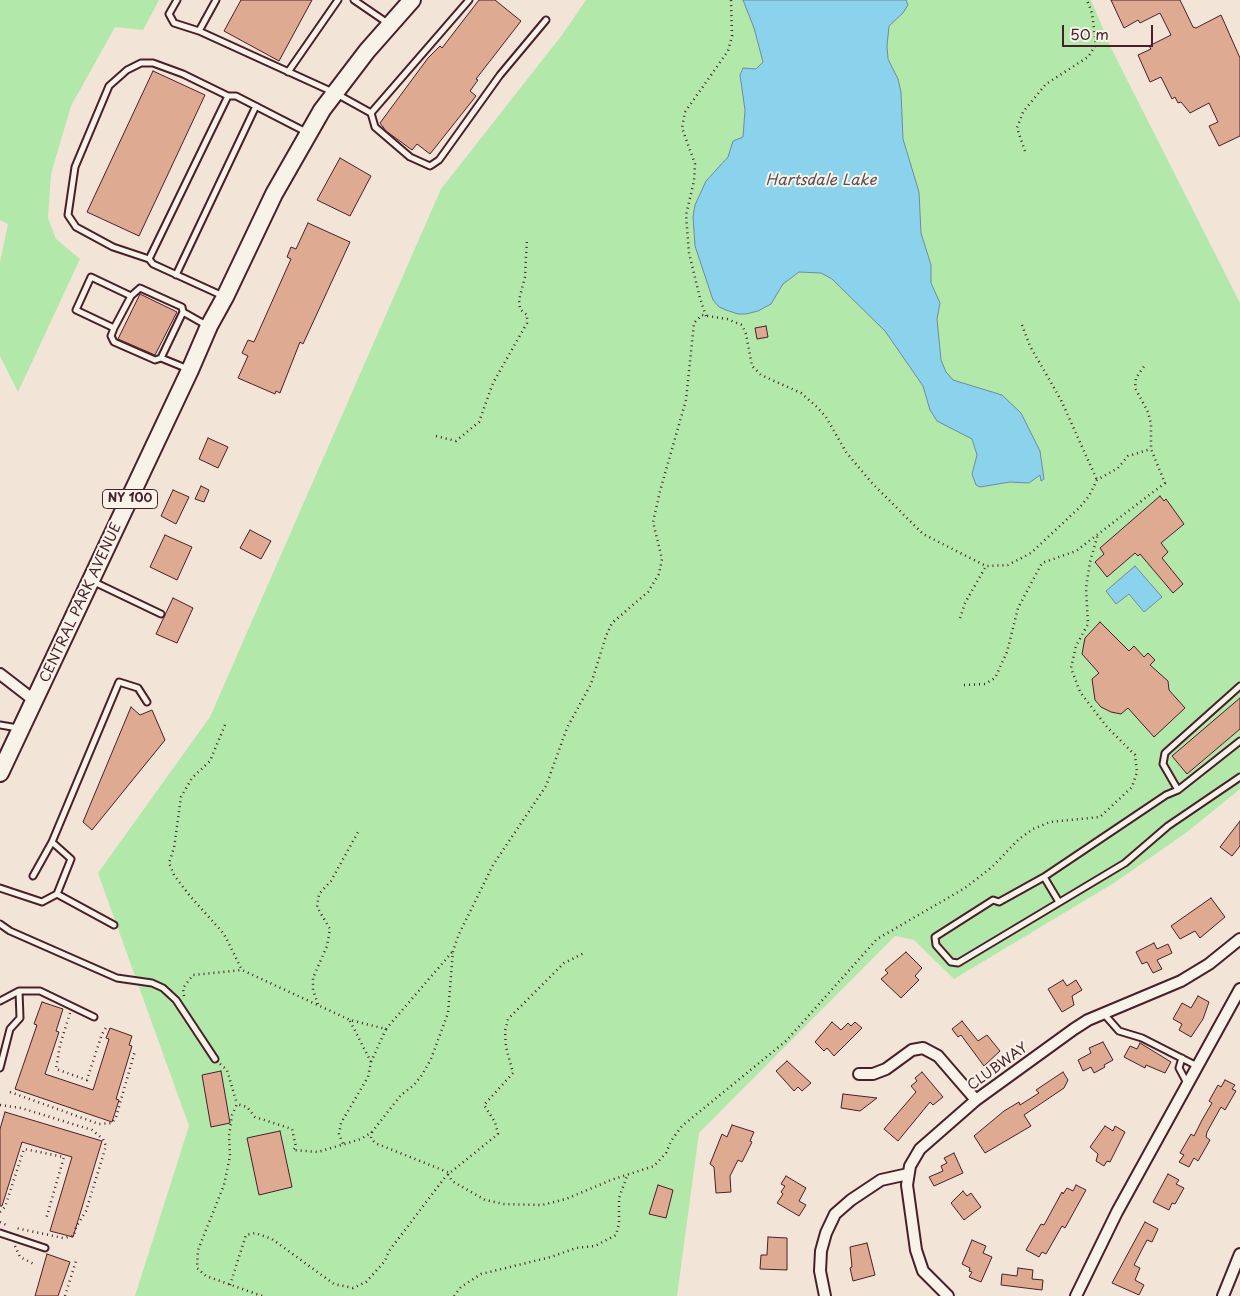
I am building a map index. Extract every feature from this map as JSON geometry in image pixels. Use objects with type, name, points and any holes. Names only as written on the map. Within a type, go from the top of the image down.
[{"type":"main road","name":"NY 100","points":[[225,297],[274,194],[308,133],[335,93],[390,24],[412,0]]},
{"type":"main road","name":"CENTRAL PARK AVENUE","points":[[0,773],[92,581],[209,326],[225,297]]},
{"type":"street","points":[[0,674],[35,701]]},
{"type":"street","name":"CLUBWAY","points":[[948,1296],[930,1279],[919,1261],[908,1203],[908,1174],[914,1158],[920,1149],[976,1100],[1074,1029],[1181,981],[1220,957],[1240,939]]},
{"type":"street","points":[[1076,1296],[1117,1212],[1240,990]]},
{"type":"street","points":[[859,1074],[873,1074],[886,1069],[912,1050],[923,1048],[938,1056],[976,1100]]},
{"type":"street","points":[[825,1296],[820,1271],[821,1251],[826,1233],[835,1214],[851,1200],[881,1180],[908,1174]]},
{"type":"street","points":[[1223,1296],[1240,1254]]},
{"type":"lane","points":[[177,0],[169,14],[174,23],[199,31],[335,93],[371,113],[375,127],[410,156],[430,166],[439,160],[500,75],[546,20]]},
{"type":"lane","points":[[199,31],[216,0]]},
{"type":"lane","points":[[288,72],[338,0]]},
{"type":"lane","points":[[354,0],[390,24]]},
{"type":"lane","points":[[371,113],[469,0]]},
{"type":"lane","points":[[225,297],[153,264],[149,259],[113,247],[76,227],[68,215],[75,167],[109,86],[126,70],[141,62],[152,63],[183,74],[228,96],[236,96],[308,133]]},
{"type":"lane","points":[[149,259],[228,96]]},
{"type":"lane","points":[[176,275],[256,106]]},
{"type":"lane","points":[[114,328],[76,310],[91,277],[131,296]]},
{"type":"lane","points":[[190,370],[161,358],[155,360],[114,342],[112,336],[114,328],[131,296],[140,288],[182,307],[183,312],[209,326]]},
{"type":"lane","points":[[161,358],[183,312]]},
{"type":"lane","points":[[92,581],[161,614]]},
{"type":"lane","points":[[33,876],[52,842],[119,682],[138,688],[147,702]]},
{"type":"lane","points":[[1178,790],[1163,764],[1165,753],[1240,686]]},
{"type":"lane","points":[[0,726],[21,728]]},
{"type":"lane","points":[[1240,741],[1178,790],[1158,801],[1044,877],[999,902],[993,900],[935,937],[936,945],[951,962],[958,963],[1125,862],[1168,826],[1240,777]]},
{"type":"lane","points":[[0,888],[42,902],[57,894],[71,859],[52,842]]},
{"type":"lane","points":[[1044,877],[1060,902]]},
{"type":"lane","points":[[57,894],[114,925]]},
{"type":"lane","points":[[0,924],[10,931],[118,978],[152,983],[163,988],[176,1000],[215,1058]]},
{"type":"lane","points":[[0,1068],[10,1029],[20,1018],[19,991]]},
{"type":"lane","points":[[0,1001],[19,991],[40,991],[94,1017]]},
{"type":"lane","points":[[1104,1014],[1119,1031],[1142,1038],[1198,1066]]},
{"type":"lane","points":[[1182,1058],[1179,1068],[1188,1084]]},
{"type":"lane","points":[[0,1233],[45,1248]]},
{"type":"path","points":[[706,316],[689,253],[686,215],[694,181],[695,164],[682,128],[685,112],[728,51],[732,36],[731,0]]},
{"type":"path","points":[[1025,152],[1017,128],[1023,112],[1046,84],[1088,58],[1096,45],[1092,13],[1087,0]]},
{"type":"path","points":[[436,436],[456,441],[470,432],[479,422],[494,383],[527,323],[527,315],[520,309],[519,300],[525,277],[527,238]]},
{"type":"path","points":[[343,1144],[339,1134],[341,1123],[368,1077],[371,1062],[386,1029],[453,951],[493,865],[546,786],[567,728],[591,684],[612,623],[648,592],[659,574],[662,559],[653,522],[686,400],[694,323],[702,315],[727,318],[742,325],[746,334],[752,366],[762,375],[800,393],[817,407],[826,417],[851,458],[871,482],[923,534],[986,566],[1008,565],[1031,553],[1080,507],[1089,496],[1097,480],[1118,468],[1128,456],[1151,449]]},
{"type":"path","points":[[1022,325],[1030,346],[1061,400],[1097,480]]},
{"type":"path","points":[[964,685],[985,684],[995,678],[1007,652],[1018,608],[1042,563],[1076,551],[1165,483],[1151,449],[1151,424],[1148,412],[1135,388],[1136,378],[1145,365]]},
{"type":"path","points":[[372,1132],[371,1138],[375,1143],[449,1174],[452,1181],[485,1200],[525,1206],[566,1200],[654,1166],[666,1153],[671,1141],[682,1126],[786,1041],[877,939],[902,927],[965,888],[992,867],[1020,839],[1033,829],[1050,822],[1100,817],[1132,787],[1137,772],[1135,755],[1107,727],[1080,692],[1071,668],[1076,646],[1088,624],[1086,588],[1090,562],[1098,534]]},
{"type":"path","points":[[960,618],[965,603],[986,566]]},
{"type":"path","points":[[225,725],[210,761],[192,778],[181,797],[174,848],[169,863],[174,875],[184,889],[224,934],[242,970]]},
{"type":"path","points":[[318,1004],[313,990],[313,978],[327,946],[330,929],[318,907],[319,894],[331,881],[358,832]]},
{"type":"path","points":[[237,1104],[248,1107],[255,1117],[292,1129],[296,1147],[294,1150],[318,1152],[361,1139],[372,1132],[401,1095],[414,1085],[431,1059],[448,1013],[453,951]]},
{"type":"path","points":[[230,1285],[246,1235],[256,1233],[272,1239],[334,1284],[353,1288],[366,1282],[385,1261],[389,1251],[449,1174],[498,1134],[494,1122],[484,1105],[513,1073],[506,1047],[505,1031],[508,1019],[564,963],[584,953]]},
{"type":"path","points":[[184,1000],[183,988],[193,975],[242,970],[350,1020],[386,1029]]},
{"type":"path","points":[[72,1007],[60,1045],[56,1069],[87,1080],[102,1034],[107,1026]]},
{"type":"path","points":[[350,1020],[371,1062]]},
{"type":"path","points":[[10,1092],[99,1124],[112,1123],[116,1117],[135,1051]]},
{"type":"path","points":[[215,1058],[227,1070],[237,1104],[232,1115],[229,1136],[230,1156],[224,1185],[198,1250],[197,1268],[206,1276],[262,1296]]},
{"type":"path","points":[[0,1105],[21,1108],[92,1130],[103,1139],[106,1146],[86,1211],[76,1227],[74,1236],[63,1238],[14,1228],[0,1222]]},
{"type":"path","points":[[0,1212],[5,1207],[24,1149],[64,1157],[46,1220]]},
{"type":"path","points":[[454,1296],[460,1287],[481,1274],[551,1257],[576,1248],[595,1246],[616,1235],[619,1224],[619,1198],[627,1175]]},
{"type":"path","points":[[16,1252],[20,1257],[36,1265]]},
{"type":"path","points":[[65,1296],[76,1261]]},
{"type":"green space","points":[[0,0],[159,0],[143,30],[115,27],[71,106],[51,174],[48,218],[56,239],[80,259],[18,392],[0,356],[0,262],[8,224],[0,220]]},
{"type":"green space","points":[[586,0],[1091,0],[1112,50],[1240,303],[1240,789],[1187,832],[1114,883],[954,979],[914,940],[895,936],[699,1133],[677,1296],[135,1296],[189,1126],[98,873],[210,717],[441,189],[562,35]]},
{"type":"water","name":"Hartsdale Lake","points":[[743,0],[906,0],[908,5],[903,13],[889,26],[888,59],[898,79],[901,92],[903,139],[919,192],[921,233],[931,265],[931,283],[940,303],[937,319],[941,360],[946,372],[953,380],[1002,395],[1021,413],[1040,451],[1044,479],[1041,481],[1040,475],[1029,483],[1010,482],[980,487],[976,485],[972,474],[977,455],[972,439],[937,421],[930,410],[923,386],[885,331],[832,279],[821,273],[799,272],[783,284],[771,304],[758,311],[746,314],[738,314],[726,310],[719,307],[713,300],[695,246],[693,217],[695,205],[706,181],[728,157],[733,141],[743,137],[745,110],[740,75],[743,68],[756,69],[763,62],[754,28]]},
{"type":"water","points":[[1135,566],[1162,597],[1144,612],[1129,594],[1116,604],[1106,591]]},
{"type":"building","points":[[241,0],[312,0],[279,61],[224,31]]},
{"type":"building","points":[[479,0],[495,0],[521,21],[476,79],[478,80],[470,91],[476,96],[430,154],[417,144],[412,150],[386,131],[380,123],[428,58],[440,46],[442,48]]},
{"type":"building","points":[[1111,0],[1180,0],[1193,27],[1196,28],[1221,15],[1240,58],[1240,136],[1219,146],[1209,126],[1218,122],[1209,103],[1190,113],[1181,102],[1178,103],[1175,97],[1172,99],[1161,77],[1150,82],[1138,55],[1151,49],[1149,46],[1171,35],[1160,13],[1140,23],[1138,20],[1124,28]]},
{"type":"building","points":[[153,71],[205,95],[139,236],[87,212]]},
{"type":"building","points":[[340,158],[371,176],[350,216],[317,200]]},
{"type":"building","points":[[308,223],[350,242],[303,344],[300,342],[280,393],[276,391],[275,394],[238,378],[248,356],[242,353],[248,340],[254,342],[291,259],[287,257],[291,247],[296,249]]},
{"type":"building","points":[[140,294],[177,312],[155,355],[118,339]]},
{"type":"building","points":[[766,326],[768,337],[757,339],[755,328]]},
{"type":"building","points":[[208,438],[228,447],[218,468],[199,459]]},
{"type":"building","points":[[201,486],[209,490],[204,502],[195,499]]},
{"type":"building","points":[[173,490],[189,497],[176,524],[161,516]]},
{"type":"building","points":[[1160,496],[1164,501],[1166,499],[1184,524],[1161,543],[1168,552],[1162,558],[1183,584],[1173,593],[1140,554],[1138,556],[1135,553],[1107,577],[1095,562],[1104,554],[1100,548]]},
{"type":"building","points":[[250,530],[271,541],[261,559],[240,548]]},
{"type":"building","points":[[165,535],[192,547],[177,580],[150,567]]},
{"type":"building","points":[[173,598],[193,608],[177,643],[156,634]]},
{"type":"building","points":[[1100,622],[1129,651],[1134,646],[1144,657],[1148,653],[1155,660],[1150,665],[1168,681],[1169,690],[1185,708],[1154,737],[1128,708],[1121,714],[1111,712],[1101,707],[1095,700],[1092,679],[1099,673],[1082,654],[1085,638]]},
{"type":"building","points":[[1240,698],[1240,729],[1187,774],[1172,756]]},
{"type":"building","points":[[131,707],[140,715],[152,710],[165,740],[92,830],[83,822]]},
{"type":"building","points":[[1240,821],[1240,846],[1232,856],[1220,847]]},
{"type":"building","points":[[1211,898],[1225,917],[1200,938],[1195,931],[1180,939],[1171,926]]},
{"type":"building","points":[[1154,943],[1157,949],[1168,944],[1172,953],[1157,960],[1162,969],[1153,973],[1147,962],[1142,964],[1136,952]]},
{"type":"building","points":[[906,952],[922,968],[915,976],[919,980],[901,998],[881,979],[888,973],[885,970]]},
{"type":"building","points":[[1063,980],[1067,986],[1076,980],[1082,990],[1072,996],[1074,1005],[1062,1012],[1048,989]]},
{"type":"building","points":[[1198,996],[1209,1002],[1203,1019],[1191,1037],[1179,1030],[1182,1024],[1173,1019],[1182,1003],[1191,1008]]},
{"type":"building","points":[[42,1002],[63,1009],[56,1031],[59,1032],[45,1074],[93,1090],[109,1039],[106,1038],[110,1028],[132,1036],[129,1045],[132,1046],[116,1099],[119,1100],[112,1122],[15,1089],[37,1025],[34,1024]]},
{"type":"building","points":[[962,1021],[978,1041],[987,1035],[1000,1051],[984,1066],[961,1035],[958,1037],[952,1029]]},
{"type":"building","points":[[832,1022],[841,1030],[848,1023],[851,1026],[855,1022],[862,1028],[834,1056],[827,1048],[824,1051],[815,1042]]},
{"type":"building","points":[[1103,1042],[1113,1060],[1094,1073],[1091,1067],[1083,1071],[1078,1060],[1091,1053],[1089,1048]]},
{"type":"building","points":[[1140,1043],[1171,1062],[1165,1073],[1146,1065],[1145,1068],[1124,1057],[1130,1046],[1137,1049]]},
{"type":"building","points":[[787,1061],[811,1083],[802,1091],[798,1087],[794,1091],[776,1071]]},
{"type":"building","points":[[221,1071],[230,1123],[211,1127],[202,1075]]},
{"type":"building","points":[[922,1072],[943,1097],[933,1105],[930,1102],[898,1141],[884,1129],[916,1092],[911,1086],[917,1081],[915,1078]]},
{"type":"building","points":[[1063,1072],[1068,1080],[1064,1088],[1024,1115],[1031,1126],[985,1153],[974,1136],[1004,1111],[1019,1102],[1020,1105],[1039,1093],[1036,1090]]},
{"type":"building","points":[[1225,1080],[1235,1085],[1232,1089],[1236,1091],[1225,1110],[1221,1107],[1207,1132],[1206,1137],[1210,1140],[1198,1161],[1194,1158],[1189,1167],[1179,1162],[1184,1155],[1180,1153],[1191,1134],[1194,1136],[1212,1103],[1209,1101],[1218,1085],[1221,1087]]},
{"type":"building","points":[[843,1094],[877,1098],[860,1111],[841,1108]]},
{"type":"building","points":[[5,1112],[102,1141],[73,1237],[50,1231],[72,1157],[22,1142],[2,1206],[0,1206],[0,1129]]},
{"type":"building","points":[[732,1125],[754,1132],[750,1141],[752,1142],[742,1162],[738,1160],[730,1176],[731,1192],[716,1193],[714,1167],[710,1164],[722,1134],[727,1137]]},
{"type":"building","points":[[1105,1126],[1113,1131],[1115,1126],[1125,1132],[1110,1162],[1107,1161],[1104,1166],[1096,1161],[1098,1154],[1090,1147]]},
{"type":"building","points":[[280,1131],[292,1187],[259,1195],[247,1138]]},
{"type":"building","points":[[954,1153],[963,1173],[934,1186],[929,1177],[943,1171],[941,1166],[947,1163],[944,1158]]},
{"type":"building","points":[[1168,1174],[1179,1180],[1176,1184],[1184,1188],[1175,1204],[1172,1203],[1169,1210],[1153,1202]]},
{"type":"building","points":[[786,1176],[806,1188],[799,1201],[806,1205],[799,1216],[777,1203],[783,1194],[781,1192],[785,1186],[781,1184]]},
{"type":"building","points":[[658,1185],[673,1190],[666,1218],[649,1214]]},
{"type":"building","points":[[1076,1185],[1086,1190],[1065,1228],[1062,1226],[1046,1254],[1042,1252],[1039,1257],[1026,1250],[1041,1224],[1044,1225],[1062,1192],[1063,1194],[1067,1188],[1073,1191]]},
{"type":"building","points":[[963,1191],[967,1196],[971,1193],[981,1207],[964,1220],[951,1203]]},
{"type":"building","points":[[1145,1222],[1158,1229],[1152,1242],[1147,1240],[1134,1265],[1140,1268],[1135,1280],[1144,1285],[1139,1295],[1112,1283]]},
{"type":"building","points":[[768,1237],[787,1238],[787,1270],[760,1269],[761,1255],[767,1255]]},
{"type":"building","points":[[972,1240],[986,1246],[983,1253],[992,1257],[981,1282],[969,1277],[972,1272],[969,1271],[970,1268],[962,1264]]},
{"type":"building","points":[[867,1243],[875,1275],[853,1281],[850,1268],[852,1267],[850,1247]]},
{"type":"building","points":[[47,1254],[70,1262],[58,1296],[35,1296]]},
{"type":"building","points":[[1018,1268],[1033,1270],[1032,1279],[1043,1280],[1042,1290],[1001,1285],[1002,1274],[1017,1276]]}]
